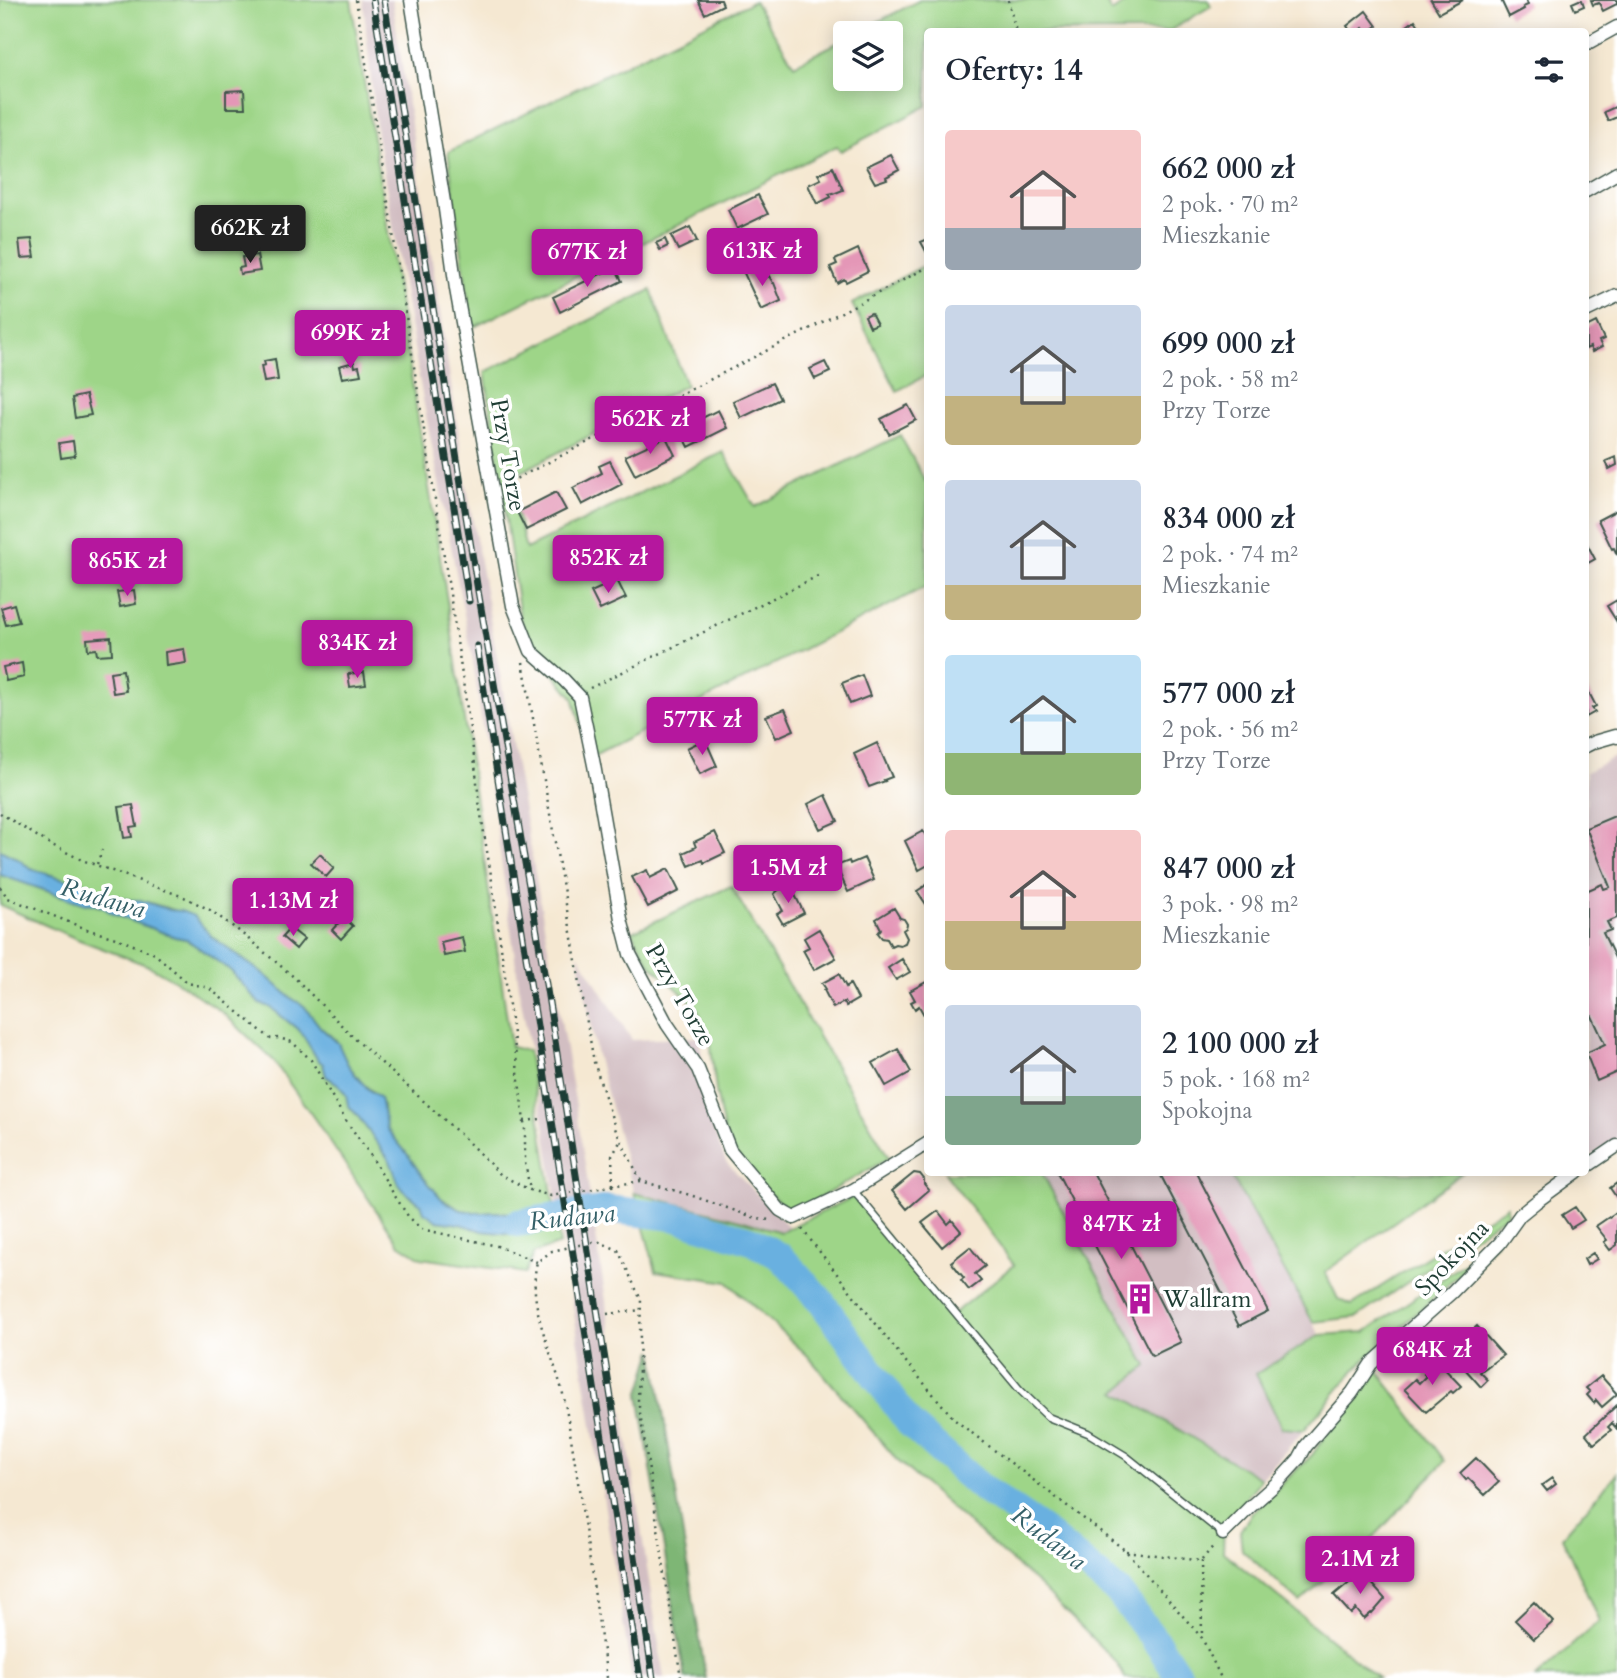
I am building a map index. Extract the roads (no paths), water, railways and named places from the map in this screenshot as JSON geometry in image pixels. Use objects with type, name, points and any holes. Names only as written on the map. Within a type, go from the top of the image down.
[{"type":"street","name":"Przy Torze","points":[[411,0],[456,289],[513,606],[531,651],[580,697],[621,919],[630,954],[667,1024],[698,1069],[730,1150],[780,1210],[794,1218],[853,1190]]},
{"type":"street","points":[[1589,42],[1617,27]]},
{"type":"street","points":[[1589,189],[1617,173]]},
{"type":"street","points":[[1589,310],[1617,296]]},
{"type":"street","points":[[1589,745],[1617,737]]},
{"type":"street","points":[[853,1190],[924,1145]]},
{"type":"street","points":[[1589,1165],[1617,1146]]},
{"type":"street","name":"Spokojna","points":[[1223,1534],[1299,1459],[1306,1446],[1352,1393],[1371,1364],[1451,1293],[1500,1243],[1520,1215],[1572,1176]]},
{"type":"lane","points":[[853,1190],[1020,1390],[1048,1417],[1088,1433],[1126,1456],[1223,1534]]},
{"type":"water","points":[[0,850],[31,869],[82,882],[104,893],[140,900],[194,916],[212,937],[304,1006],[321,1028],[338,1043],[357,1077],[380,1098],[387,1129],[441,1198],[461,1210],[482,1213],[523,1214],[555,1211],[558,1232],[542,1229],[512,1234],[482,1231],[437,1221],[404,1191],[390,1161],[348,1105],[346,1095],[338,1084],[326,1076],[323,1064],[301,1032],[270,1007],[259,1003],[231,971],[186,939],[113,914],[96,905],[85,904],[3,876],[0,874]]},
{"type":"waterway","name":"Rudawa","points":[[517,1223],[607,1209],[674,1217],[752,1241],[781,1257],[820,1300],[909,1423],[979,1486],[1040,1528],[1119,1593],[1180,1678]]},
{"type":"railway","points":[[373,0],[469,601]]},
{"type":"railway","points":[[384,0],[477,585],[547,990],[653,1678]]},
{"type":"railway","points":[[477,646],[640,1678]]},
{"type":"place","name":"Wallram","points":[[1140,1299]]}]
